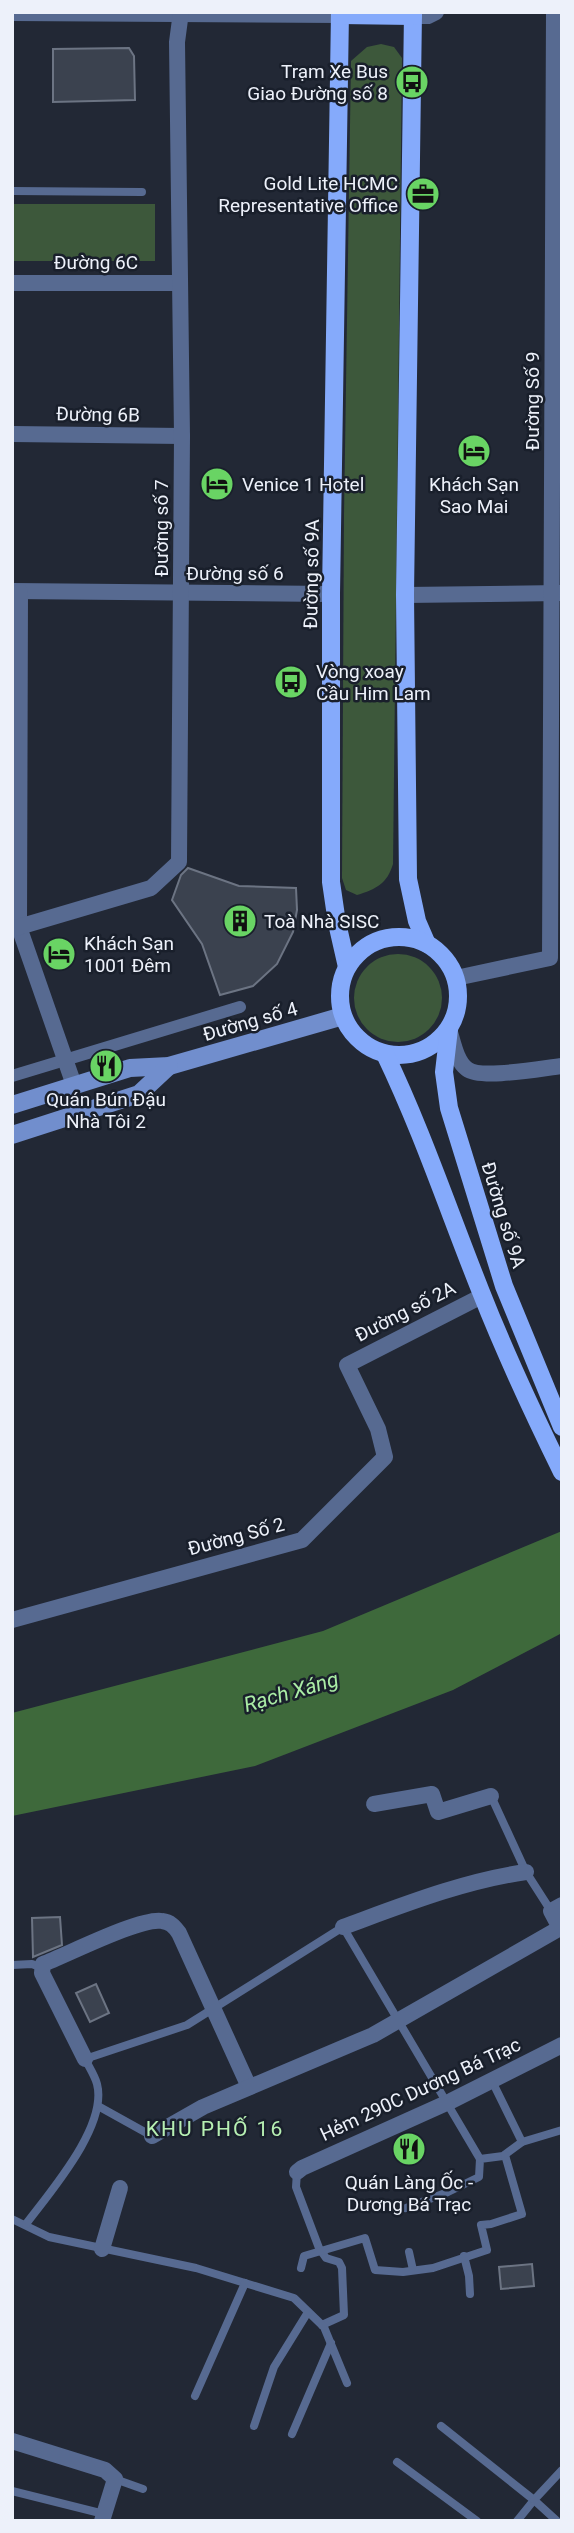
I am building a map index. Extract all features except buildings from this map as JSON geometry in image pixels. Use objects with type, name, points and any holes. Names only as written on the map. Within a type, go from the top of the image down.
[{"type":"main road","points":[[340,14],[413,14],[405,595],[408,879],[417,921],[427,944]]},
{"type":"main road","name":"Đường số 9A","points":[[340,14],[331,594],[331,882],[347,967]]},
{"type":"main road","points":[[391,937],[410,937],[427,944],[444,957],[456,978],[459,995],[456,1013],[449,1029],[436,1042],[421,1051],[403,1055],[385,1054],[368,1047],[353,1034],[343,1016],[339,996],[342,976],[347,967],[358,952],[373,942],[391,937]]},
{"type":"main road","name":"Đường số 4","points":[[12,1105],[131,1068],[169,1066],[343,1016]]},
{"type":"main road","name":"Đường số 9A","points":[[449,1029],[444,1072],[449,1108],[504,1286],[562,1427]]},
{"type":"main road","points":[[385,1054],[482,1296],[534,1417],[562,1472]]},
{"type":"main road","name":"Đường số 4","points":[[12,1135],[139,1094],[169,1066]]},
{"type":"street","points":[[413,14],[428,16],[436,12]]},
{"type":"street","name":"Đường Số 9","points":[[456,978],[550,958],[557,594],[554,12]]},
{"type":"street","points":[[12,13],[340,14]]},
{"type":"street","name":"Đường số 7","points":[[16,928],[150,888],[179,862],[182,436],[177,42],[181,13]]},
{"type":"street","name":"Đường 6C","points":[[12,282],[179,283]]},
{"type":"street","name":"Đường 6B","points":[[12,434],[182,436]]},
{"type":"street","points":[[16,592],[16,928],[74,1085]]},
{"type":"street","name":"Đường số 6","points":[[16,592],[331,594]]},
{"type":"street","points":[[405,595],[557,594]]},
{"type":"street","points":[[12,1076],[240,1007]]},
{"type":"street","points":[[449,1029],[460,1060],[468,1070],[483,1074],[562,1066]]},
{"type":"street","name":"Đường số 2A","points":[[346,1365],[482,1296]]},
{"type":"street","name":"Đường Số 2","points":[[12,1620],[302,1540],[385,1457],[378,1429],[346,1365]]},
{"type":"street","points":[[374,1804],[432,1794],[438,1812],[491,1796]]},
{"type":"street","points":[[343,1927],[437,1894],[497,1877],[526,1872]]},
{"type":"street","points":[[152,2136],[202,2107],[373,2035],[561,1930],[556,1908]]},
{"type":"street","points":[[85,2059],[42,1973],[43,1964],[137,1924],[160,1920],[170,1923],[179,1933],[249,2087]]},
{"type":"street","name":"Hẻm 290C Dương Bá Trạc","points":[[297,2172],[447,2103],[562,2045]]},
{"type":"street","points":[[102,2249],[120,2188]]},
{"type":"street","points":[[12,2441],[105,2470],[115,2479],[103,2517]]},
{"type":"lane","points":[[12,191],[142,192]]},
{"type":"lane","points":[[491,1796],[526,1872],[556,1908]]},
{"type":"lane","points":[[26,2224],[79,2152],[98,2106],[97,2084],[85,2059],[187,2025],[343,1927],[480,2159],[479,2177],[407,2208]]},
{"type":"lane","points":[[12,1965],[32,1964],[42,1968]]},
{"type":"lane","points":[[492,2081],[522,2142]]},
{"type":"lane","points":[[98,2106],[152,2136]]},
{"type":"lane","points":[[480,2159],[494,2159],[505,2155],[522,2142],[562,2130]]},
{"type":"lane","points":[[301,2268],[304,2256],[365,2238],[375,2270],[433,2267],[487,2250],[481,2225],[522,2214],[505,2155]]},
{"type":"lane","points":[[297,2172],[296,2187],[321,2252],[326,2258],[339,2262],[342,2269],[344,2315],[322,2325]]},
{"type":"lane","points":[[12,2219],[49,2237],[196,2268],[294,2298],[322,2325],[347,2383]]},
{"type":"lane","points":[[409,2252],[413,2270]]},
{"type":"lane","points":[[464,2256],[470,2294]]},
{"type":"lane","points":[[195,2396],[245,2283]]},
{"type":"lane","points":[[254,2426],[274,2367],[309,2312]]},
{"type":"lane","points":[[292,2434],[331,2343]]},
{"type":"lane","points":[[441,2426],[558,2521]]},
{"type":"lane","points":[[397,2462],[477,2521]]},
{"type":"lane","points":[[517,2521],[562,2470]]},
{"type":"lane","points":[[115,2479],[143,2489]]},
{"type":"lane","points":[[12,2491],[103,2517]]},
{"type":"shaded area","points":[[381,44],[394,47],[402,58],[393,864],[380,885],[357,895],[346,890],[342,878],[351,61],[367,47]]},
{"type":"shaded area","points":[[12,204],[155,204],[155,261],[12,261]]},
{"type":"shaded area","points":[[398,954],[423,961],[435,973],[442,998],[435,1023],[423,1035],[398,1042],[373,1035],[361,1023],[354,998],[361,973],[373,961]]},
{"type":"water","name":"Rạch Xáng","points":[[562,1531],[562,1633],[453,1690],[255,1766],[12,1816],[12,1713],[323,1631]]},
{"type":"place","name":"Trạm Xe Bus Giao Đường số 8","points":[[412,82]]},
{"type":"place","name":"Gold Lite HCMC Representative Office","points":[[423,194]]},
{"type":"place","name":"Khách Sạn Sao Mai","points":[[474,451]]},
{"type":"place","name":"Venice 1 Hotel","points":[[217,484]]},
{"type":"place","name":"Vòng xoay Cầu Him Lam","points":[[291,682]]},
{"type":"place","name":"Toà Nhà SISC","points":[[240,921]]},
{"type":"place","name":"Khách Sạn 1001 Đêm","points":[[59,954]]},
{"type":"place","name":"Quán Bún Đậu Nhà Tôi 2","points":[[106,1066]]},
{"type":"place","name":"Quán Làng Ốc - Dương Bá Trạc","points":[[409,2149]]},
{"type":"district","name":"KHU PHỐ 16","points":[[215,2129]]}]
